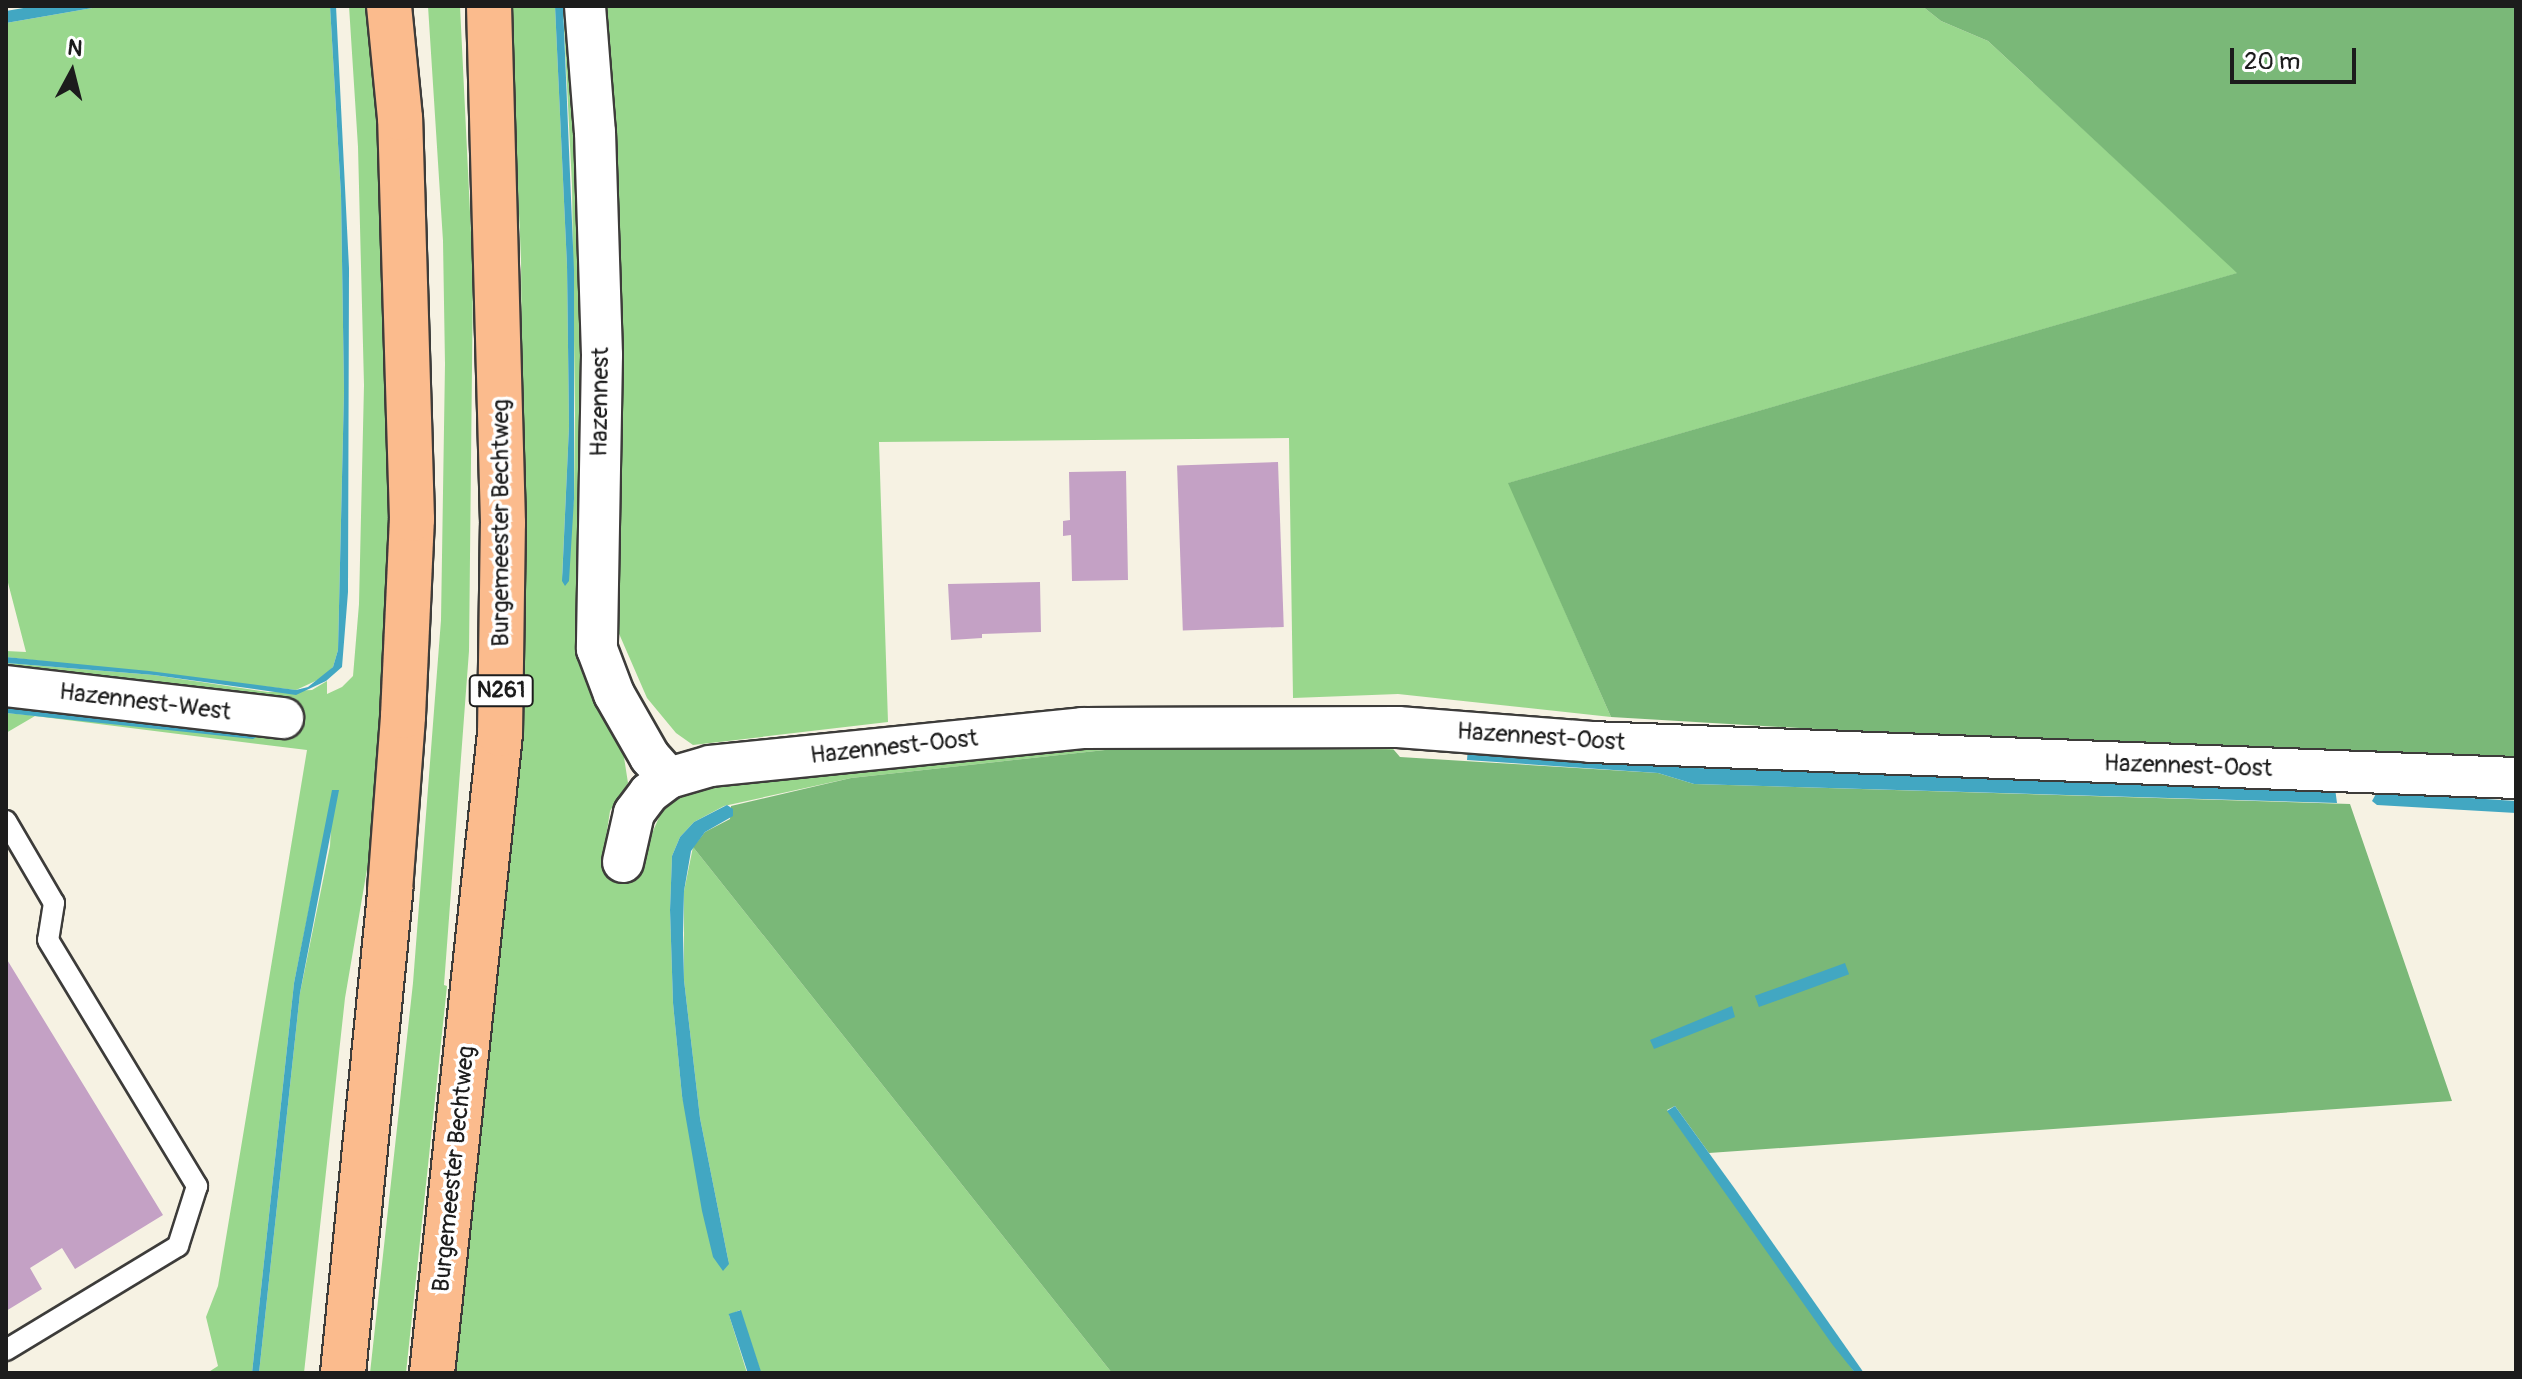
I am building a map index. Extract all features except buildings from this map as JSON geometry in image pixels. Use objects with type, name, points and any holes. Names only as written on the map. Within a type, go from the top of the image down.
[{"type":"main road","points":[[343,1373],[390,890],[403,716],[412,519],[400,118],[389,6]]},
{"type":"main road","name":"Burgemeester Bechtweg","points":[[432,1373],[500,734],[503,523],[489,6]]},
{"type":"street","name":"Hazennest","points":[[585,6],[595,132],[602,355],[597,649],[614,694],[650,757],[669,778]]},
{"type":"street","name":"Hazennest-West","points":[[6,686],[283,718]]},
{"type":"street","name":"Hazennest-Oost","points":[[623,862],[634,813],[649,793],[669,778],[710,766],[1082,728],[1398,727],[1591,742],[2516,778]]},
{"type":"lane","points":[[6,821],[54,903],[48,940],[197,1186],[178,1246],[6,1350]]},
{"type":"green space","points":[[104,6],[330,6],[341,195],[344,391],[338,650],[333,667],[322,678],[296,690],[6,657],[6,651],[26,652],[6,575],[6,23]]},
{"type":"green space","points":[[349,6],[381,6],[396,319],[385,764],[345,998],[304,1373],[259,1373],[300,993],[330,846],[333,790],[294,983],[252,1373],[207,1373],[218,1366],[206,1317],[218,1286],[307,750],[35,716],[6,733],[6,713],[258,736],[257,733],[6,673],[6,663],[154,675],[268,692],[312,690],[327,681],[327,694],[342,687],[353,676],[359,604],[364,385],[358,147]]},
{"type":"green space","points":[[428,6],[460,6],[473,274],[469,651],[444,985],[447,986],[406,1373],[370,1373],[413,983],[441,620],[445,364],[443,241]]},
{"type":"green space","points":[[510,6],[555,6],[567,266],[569,426],[562,580],[574,499],[575,414],[572,185],[563,6],[1922,6],[1941,21],[1988,41],[2238,273],[1509,483],[1611,717],[1398,694],[1293,698],[1289,438],[879,442],[888,722],[693,745],[676,733],[647,698],[597,583],[628,783],[610,811],[604,851],[643,854],[668,804],[696,787],[996,749],[1386,739],[1394,750],[1114,749],[851,778],[724,806],[694,822],[680,837],[672,856],[670,910],[673,1003],[682,1096],[729,1264],[700,1118],[684,980],[684,891],[693,847],[1112,1373],[761,1373],[740,1310],[729,1315],[747,1373],[452,1373],[523,513],[521,259]]},
{"type":"green space","points":[[1922,6],[2516,6],[2516,770],[1611,717],[1508,483],[2237,273],[1988,41],[1941,21]]},
{"type":"green space","points":[[1114,749],[1394,750],[1400,757],[1658,773],[1694,784],[2350,804],[2452,1101],[1709,1153],[1675,1106],[1667,1110],[1855,1373],[1112,1373],[693,847],[705,832],[730,819],[731,806],[851,778]]},
{"type":"water","points":[[35,6],[104,6],[6,23],[6,11]]},
{"type":"water","points":[[330,6],[336,6],[349,268],[348,592],[342,667],[326,681],[296,695],[154,675],[6,663],[6,657],[296,690],[308,687],[333,667],[338,650],[344,391],[341,195]]},
{"type":"water","points":[[555,6],[563,6],[574,270],[574,499],[569,581],[565,586],[562,581],[569,426],[567,266]]},
{"type":"water","points":[[6,705],[258,733],[258,736],[253,739],[6,713]]},
{"type":"water","points":[[1468,747],[1678,762],[1697,768],[2335,788],[2337,803],[1694,784],[1658,773],[1467,760]]},
{"type":"water","points":[[332,790],[339,790],[300,993],[259,1373],[252,1373],[294,983]]},
{"type":"water","points":[[2377,792],[2516,801],[2516,813],[2377,805],[2372,801]]},
{"type":"water","points":[[727,805],[733,809],[733,816],[705,832],[691,851],[684,891],[683,934],[684,980],[700,1118],[729,1264],[723,1271],[713,1257],[702,1211],[682,1096],[673,1003],[670,910],[672,856],[680,837],[694,822]]},
{"type":"water","points":[[1845,963],[1849,974],[1759,1007],[1755,996]]},
{"type":"water","points":[[1732,1006],[1735,1017],[1654,1049],[1650,1040]]},
{"type":"water","points":[[1675,1106],[1864,1373],[1855,1373],[1832,1344],[1667,1111]]},
{"type":"water","points":[[741,1310],[761,1373],[748,1373],[729,1314]]}]
